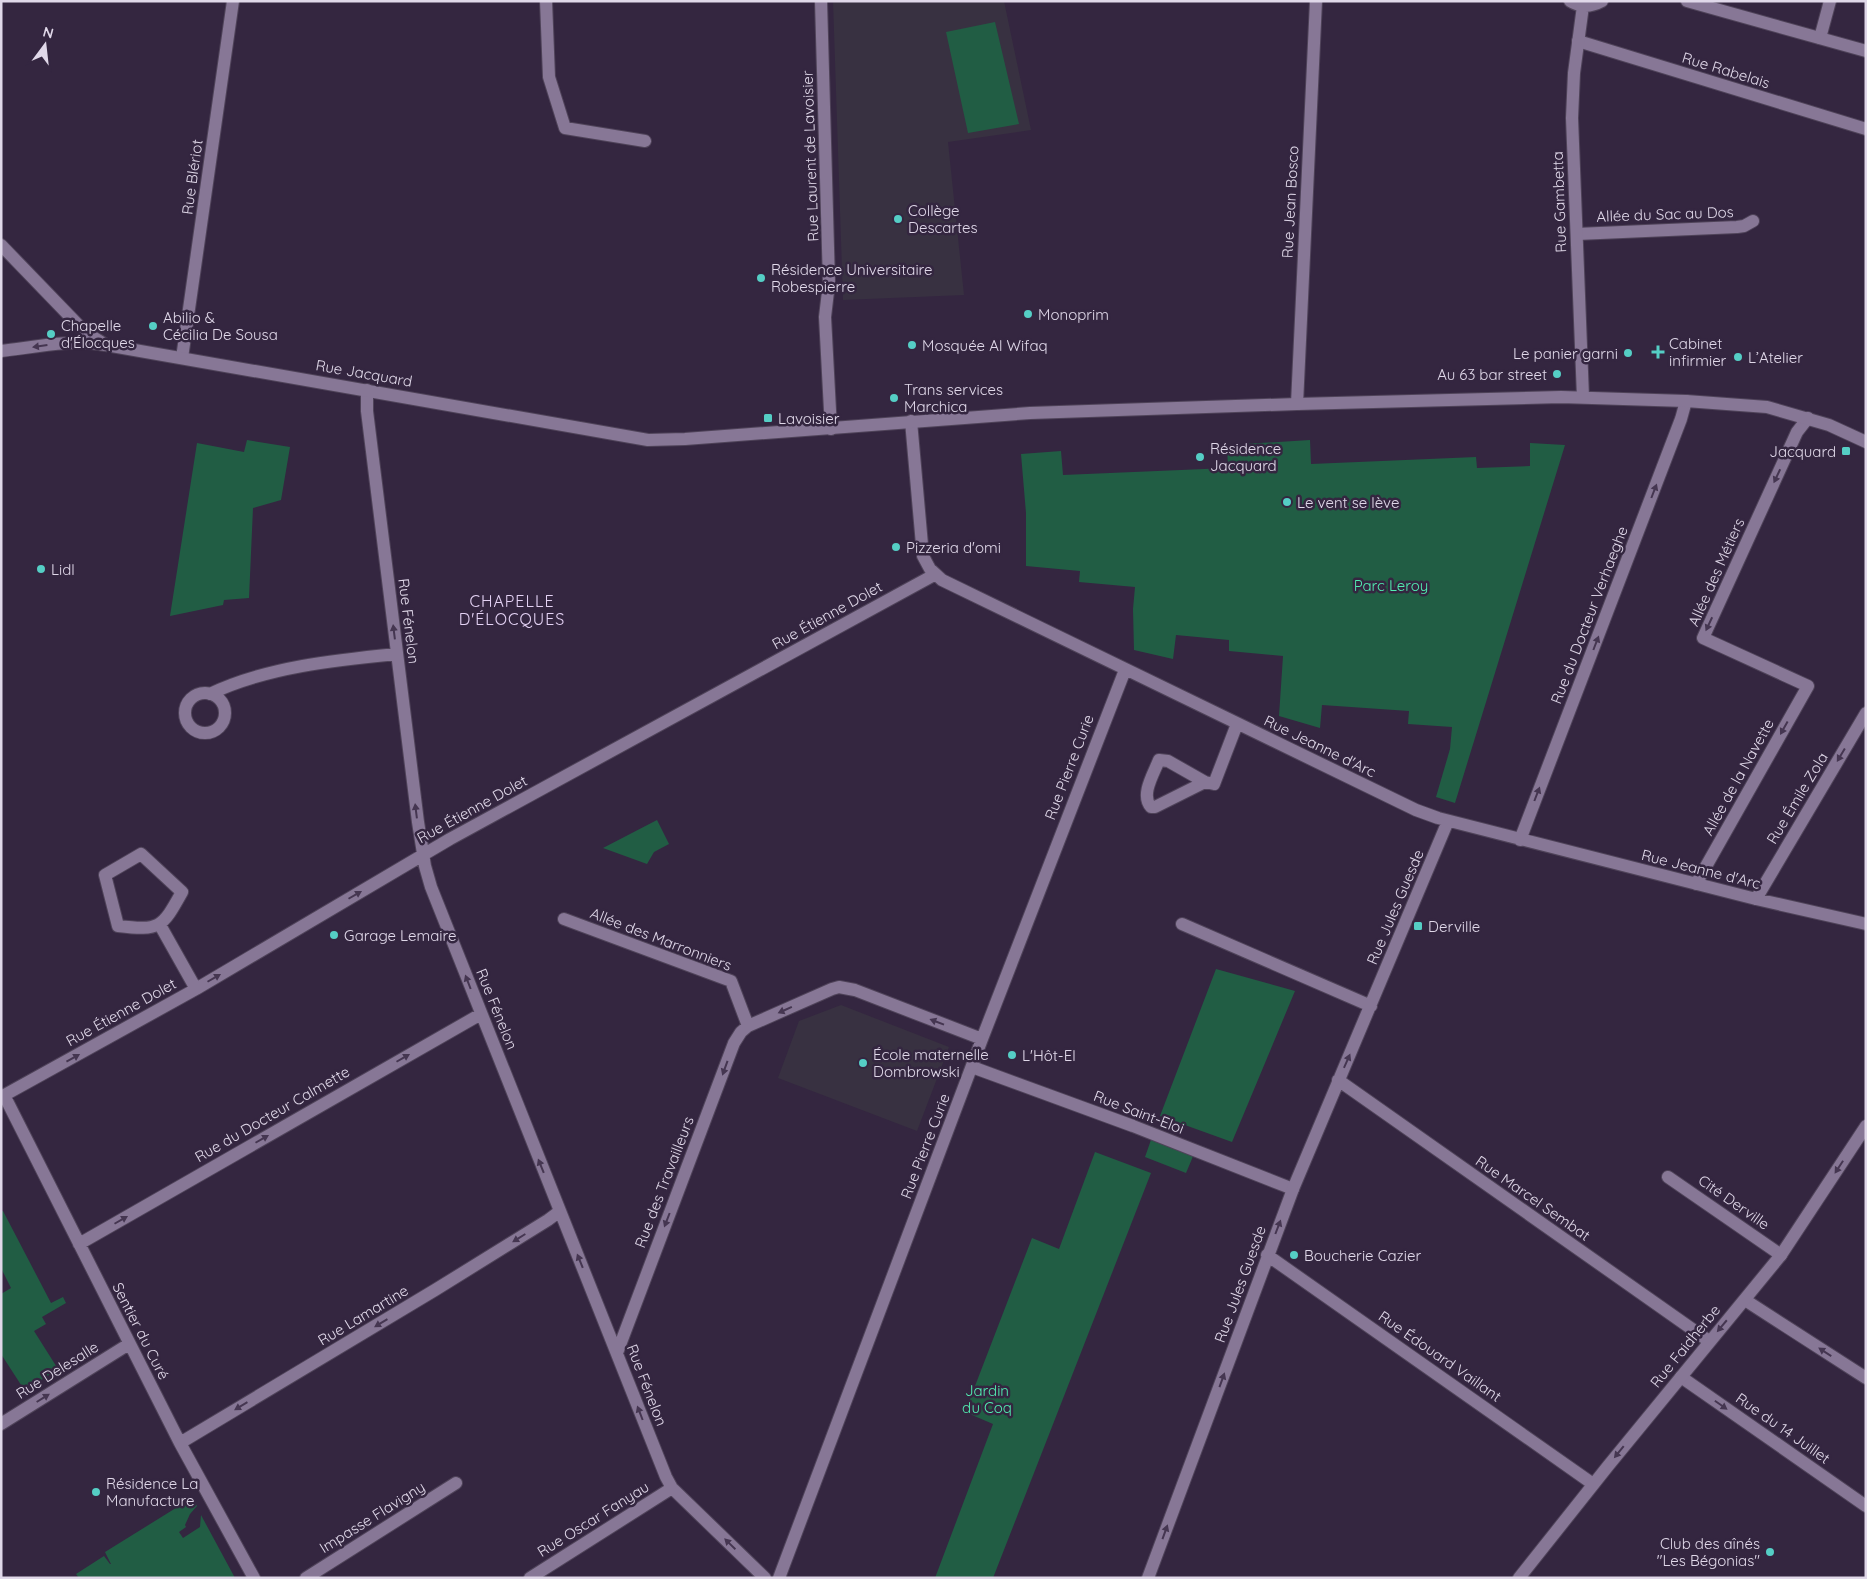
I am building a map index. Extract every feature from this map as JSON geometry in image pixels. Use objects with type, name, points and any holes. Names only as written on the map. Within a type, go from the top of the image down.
[{"type":"street","name":"Rue Blériot","points":[[182,358],[233,1]]},
{"type":"street","points":[[546,1],[549,77],[565,128],[645,141]]},
{"type":"street","name":"Rue Laurent de Lavoisier","points":[[821,1],[829,283],[825,317],[830,428]]},
{"type":"street","name":"Rue Jean Bosco","points":[[1296,404],[1316,1]]},
{"type":"street","points":[[1570,1],[1583,6],[1592,6],[1602,1]]},
{"type":"street","points":[[1687,1],[1866,51]]},
{"type":"street","points":[[1820,38],[1830,1]]},
{"type":"street","name":"Rue Gambetta","points":[[1583,6],[1572,104],[1583,397]]},
{"type":"street","name":"Rue Rabelais","points":[[1578,41],[1866,129]]},
{"type":"street","name":"Allée du Sac au Dos","points":[[1577,234],[1737,227],[1744,226],[1753,221]]},
{"type":"street","name":"Rue Jacquard","points":[[1,245],[85,332],[106,345],[648,440],[685,439],[1030,413],[1511,397],[1583,397],[1760,406],[1830,425],[1866,442]]},
{"type":"street","points":[[1,351],[69,342],[88,342],[106,345]]},
{"type":"street","name":"Rue Fénelon","points":[[367,390],[367,411],[423,856],[432,887],[666,1477],[672,1488],[765,1578]]},
{"type":"street","name":"Rue du Docteur Verhaeghe","points":[[1520,840],[1681,419],[1686,401]]},
{"type":"street","name":"Allée des Métiers","points":[[1808,418],[1797,432],[1703,638],[1808,686]]},
{"type":"street","points":[[912,421],[922,546],[927,564],[934,575]]},
{"type":"street","name":"Rue Jeanne d'Arc","points":[[934,575],[1125,670],[1416,810],[1448,821],[1520,840],[1756,899],[1866,924]]},
{"type":"street","name":"Rue Étienne Dolet","points":[[3,1096],[196,989],[456,835],[934,575]]},
{"type":"street","points":[[210,694],[231,684],[318,662],[397,654]]},
{"type":"street","name":"Rue Pierre Curie","points":[[779,1578],[982,1039],[1125,670]]},
{"type":"street","name":"Allée de la Navette","points":[[1696,884],[1808,686]]},
{"type":"street","name":"Rue Émile Zola","points":[[1756,899],[1866,713]]},
{"type":"street","points":[[1205,782],[1155,807],[1151,807],[1147,803],[1146,796],[1159,760],[1168,761],[1205,782],[1214,784],[1237,724]]},
{"type":"street","name":"Rue Jules Guesde","points":[[1148,1578],[1293,1189],[1448,821]]},
{"type":"street","points":[[141,854],[182,892],[169,916],[160,925],[138,928],[118,926],[105,875],[141,854]]},
{"type":"street","name":"Allée des Marronniers","points":[[564,919],[731,981],[748,1026]]},
{"type":"street","points":[[1182,924],[1371,1006]]},
{"type":"street","points":[[160,925],[196,989]]},
{"type":"street","points":[[748,1026],[838,987],[855,990],[982,1039]]},
{"type":"street","name":"Rue du Docteur Calmette","points":[[79,1244],[481,1014]]},
{"type":"street","name":"Rue des Travailleurs","points":[[617,1353],[734,1043],[741,1032],[748,1026]]},
{"type":"street","name":"Rue Saint-Eloi","points":[[972,1067],[1133,1126],[1293,1189]]},
{"type":"street","name":"Rue Marcel Sembat","points":[[1338,1080],[1710,1342]]},
{"type":"street","name":"Sentier du Curé","points":[[3,1096],[180,1443],[254,1578]]},
{"type":"street","name":"Rue Faidherbe","points":[[1519,1578],[1781,1254],[1866,1126]]},
{"type":"street","name":"Cité Derville","points":[[1668,1177],[1781,1254]]},
{"type":"street","name":"Rue Lamartine","points":[[180,1443],[435,1290],[560,1211]]},
{"type":"street","name":"Rue Édouard Vaillant","points":[[1267,1255],[1594,1484]]},
{"type":"street","points":[[1745,1300],[1866,1378]]},
{"type":"street","name":"Rue Delesalle","points":[[1,1424],[129,1344]]},
{"type":"street","name":"Rue du 14 Juillet","points":[[1681,1377],[1866,1506]]},
{"type":"street","name":"Impasse Flavigny","points":[[306,1578],[456,1483]]},
{"type":"street","name":"Rue Oscar Fanyau","points":[[530,1578],[672,1488]]},
{"type":"shaded area","name":"Collège Descartes","points":[[833,1],[1004,1],[1031,130],[948,142],[964,295],[843,300]]},
{"type":"shaded area","name":"École maternelle Dombrowski","points":[[841,1005],[949,1047],[917,1131],[778,1078],[799,1021]]},
{"type":"green space","points":[[995,22],[1019,124],[968,133],[946,32]]},
{"type":"green space","points":[[247,440],[290,447],[281,500],[253,508],[249,598],[224,600],[223,605],[170,616],[197,443],[244,452]]},
{"type":"green space","name":"Parc Leroy","points":[[1310,440],[1311,464],[1476,457],[1477,468],[1530,466],[1530,443],[1565,445],[1455,803],[1436,797],[1450,749],[1452,727],[1408,724],[1409,711],[1322,705],[1320,728],[1279,716],[1283,656],[1229,651],[1229,640],[1176,635],[1173,659],[1134,650],[1133,609],[1135,587],[1079,582],[1080,571],[1026,566],[1026,513],[1021,454],[1061,451],[1063,475],[1228,468],[1227,445]]},
{"type":"green space","points":[[657,820],[669,844],[654,852],[647,864],[603,848]]},
{"type":"green space","points":[[1216,969],[1295,991],[1232,1142],[1160,1116]]},
{"type":"green space","points":[[1152,1137],[1194,1154],[1186,1173],[1145,1157]]},
{"type":"green space","name":"Jardin du Coq","points":[[1095,1152],[1151,1173],[993,1578],[935,1578],[993,1424],[965,1412],[1032,1238],[1059,1249]]},
{"type":"green space","points":[[1,1211],[3,1211],[51,1303],[63,1297],[66,1303],[42,1317],[46,1324],[34,1331],[58,1369],[25,1391],[1,1354],[1,1294],[11,1288],[1,1268]]},
{"type":"green space","points":[[192,1498],[197,1506],[190,1514],[185,1525],[186,1527],[179,1532],[183,1538],[200,1527],[201,1515],[235,1578],[79,1578],[76,1574],[104,1556],[111,1564],[105,1552]]},
{"type":"place","name":"Collège Descartes","points":[[898,219]]},
{"type":"place","name":"Résidence Universitaire Robespierre","points":[[761,278]]},
{"type":"place","name":"Monoprim","points":[[1028,314]]},
{"type":"place","name":"Abilio & Cécilia De Sousa","points":[[153,326]]},
{"type":"place","name":"Chapelle d'Élocques","points":[[51,334]]},
{"type":"place","name":"Mosquée Al Wifaq","points":[[912,345]]},
{"type":"place","name":"Cabinet infirmier","points":[[1658,352]]},
{"type":"place","name":"Le panier garni","points":[[1628,353]]},
{"type":"place","name":"L’Atelier","points":[[1738,357]]},
{"type":"place","name":"Au 63 bar street","points":[[1557,374]]},
{"type":"place","name":"Trans services Marchica","points":[[894,398]]},
{"type":"place","name":"Lavoisier","points":[[768,418]]},
{"type":"place","name":"Jacquard","points":[[1846,451]]},
{"type":"place","name":"Résidence Jacquard","points":[[1200,457]]},
{"type":"place","name":"Le vent se lève","points":[[1287,502]]},
{"type":"place","name":"Pizzeria d'omi","points":[[896,547]]},
{"type":"place","name":"Lidl","points":[[41,569]]},
{"type":"place","name":"Derville","points":[[1418,926]]},
{"type":"place","name":"Garage Lemaire","points":[[334,935]]},
{"type":"place","name":"L'Hôt-El","points":[[1012,1055]]},
{"type":"place","name":"École maternelle Dombrowski","points":[[863,1063]]},
{"type":"place","name":"Boucherie Cazier","points":[[1294,1255]]},
{"type":"place","name":"Résidence La Manufacture","points":[[96,1492]]},
{"type":"place","name":"Club des aînés \"Les Bégonias\"","points":[[1770,1552]]},
{"type":"district","name":"CHAPELLE D'ÉLOCQUES","points":[[512,610]]}]
